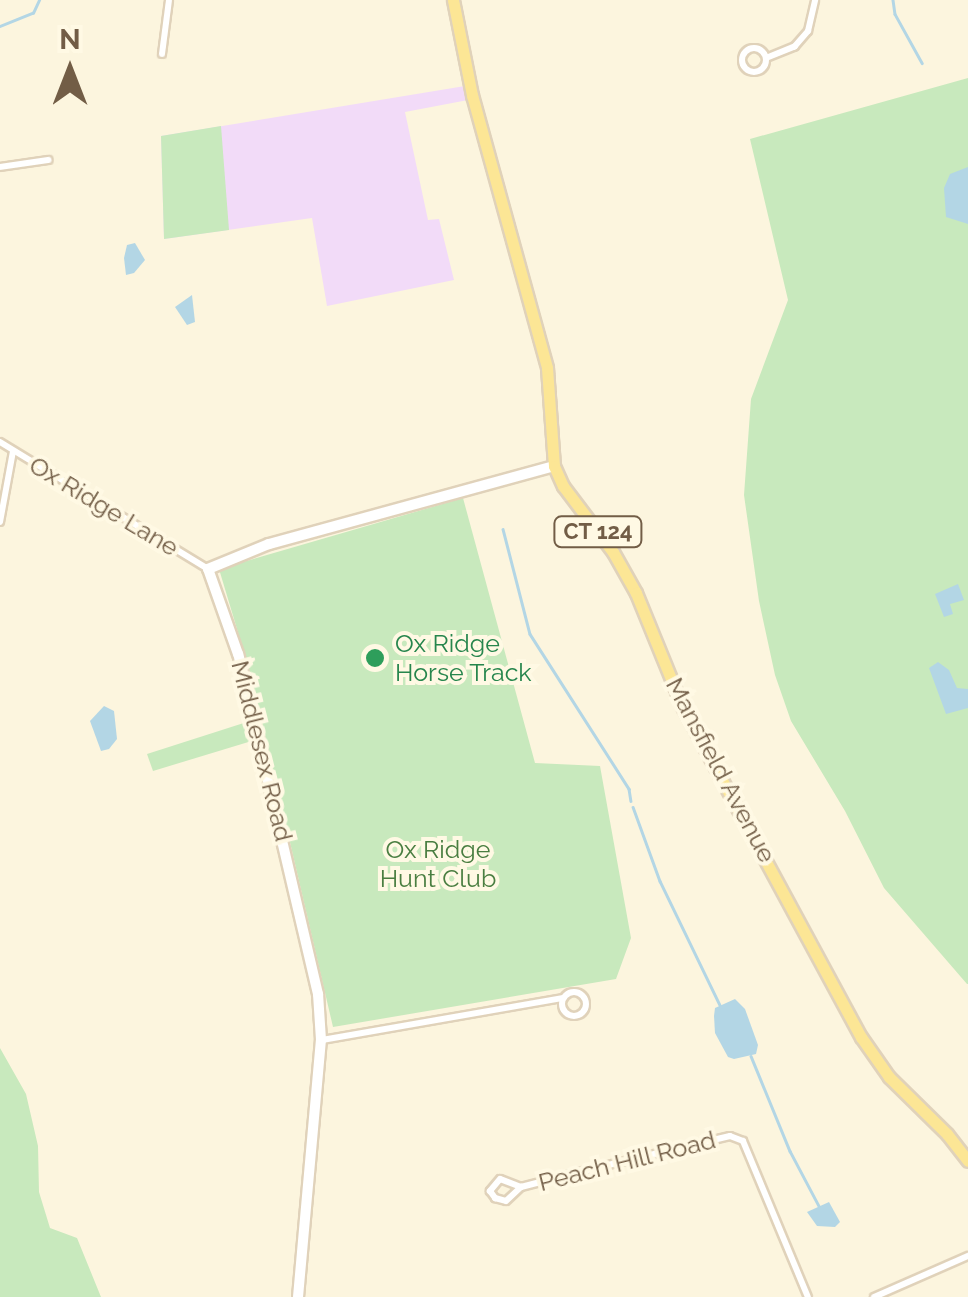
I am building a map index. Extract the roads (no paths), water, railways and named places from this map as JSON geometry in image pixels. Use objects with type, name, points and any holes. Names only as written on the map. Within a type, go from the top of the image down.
[{"type":"main road","name":"Mansfield Avenue","points":[[454,0],[472,94],[546,368],[554,466],[636,593],[684,708],[862,1037],[888,1077],[947,1134],[968,1161]]},
{"type":"main road","points":[[208,569],[269,544],[554,466]]},
{"type":"main road","name":"Middlesex Road","points":[[208,569],[238,652],[318,994],[320,1040],[298,1297]]},
{"type":"street","points":[[162,54],[170,0]]},
{"type":"street","points":[[766,58],[796,46],[810,28],[815,0]]},
{"type":"street","points":[[0,167],[48,160]]},
{"type":"street","name":"Ox Ridge Lane","points":[[0,442],[208,569]]},
{"type":"street","points":[[0,522],[13,450]]},
{"type":"street","points":[[320,1040],[563,998]]},
{"type":"street","name":"Peach Hill Road","points":[[522,1187],[500,1180],[490,1191],[494,1198],[506,1201],[522,1187],[730,1136],[743,1141],[808,1297]]},
{"type":"street","points":[[874,1297],[968,1256]]},
{"type":"water","points":[[968,167],[968,224],[946,217],[944,188],[950,174]]},
{"type":"water","points":[[135,243],[145,260],[134,273],[126,275],[127,245]]},
{"type":"water","points":[[192,295],[195,322],[187,325],[175,307]]},
{"type":"water","points":[[958,584],[964,600],[950,604],[953,614],[944,617],[935,594]]},
{"type":"water","points":[[938,662],[949,670],[957,688],[968,689],[968,708],[946,714],[929,668]]},
{"type":"water","points":[[104,706],[114,711],[117,739],[109,749],[101,751],[90,721]]},
{"type":"water","points":[[735,999],[745,1009],[758,1045],[756,1054],[734,1059],[728,1057],[715,1033],[714,1016],[715,1008]]},
{"type":"water","points":[[829,1202],[840,1222],[835,1227],[817,1226],[807,1212]]},
{"type":"waterway","points":[[0,26],[33,13],[39,0]]},
{"type":"waterway","points":[[893,0],[895,14],[922,63]]},
{"type":"waterway","points":[[503,529],[530,634],[629,789],[631,801]]},
{"type":"waterway","points":[[633,807],[660,881],[721,1007]]},
{"type":"waterway","points":[[751,1056],[790,1151],[819,1206]]},
{"type":"place","name":"Ox Ridge Horse Track","points":[[375,658]]},
{"type":"park label","name":"Ox Ridge Hunt Club","points":[[438,864]]}]
